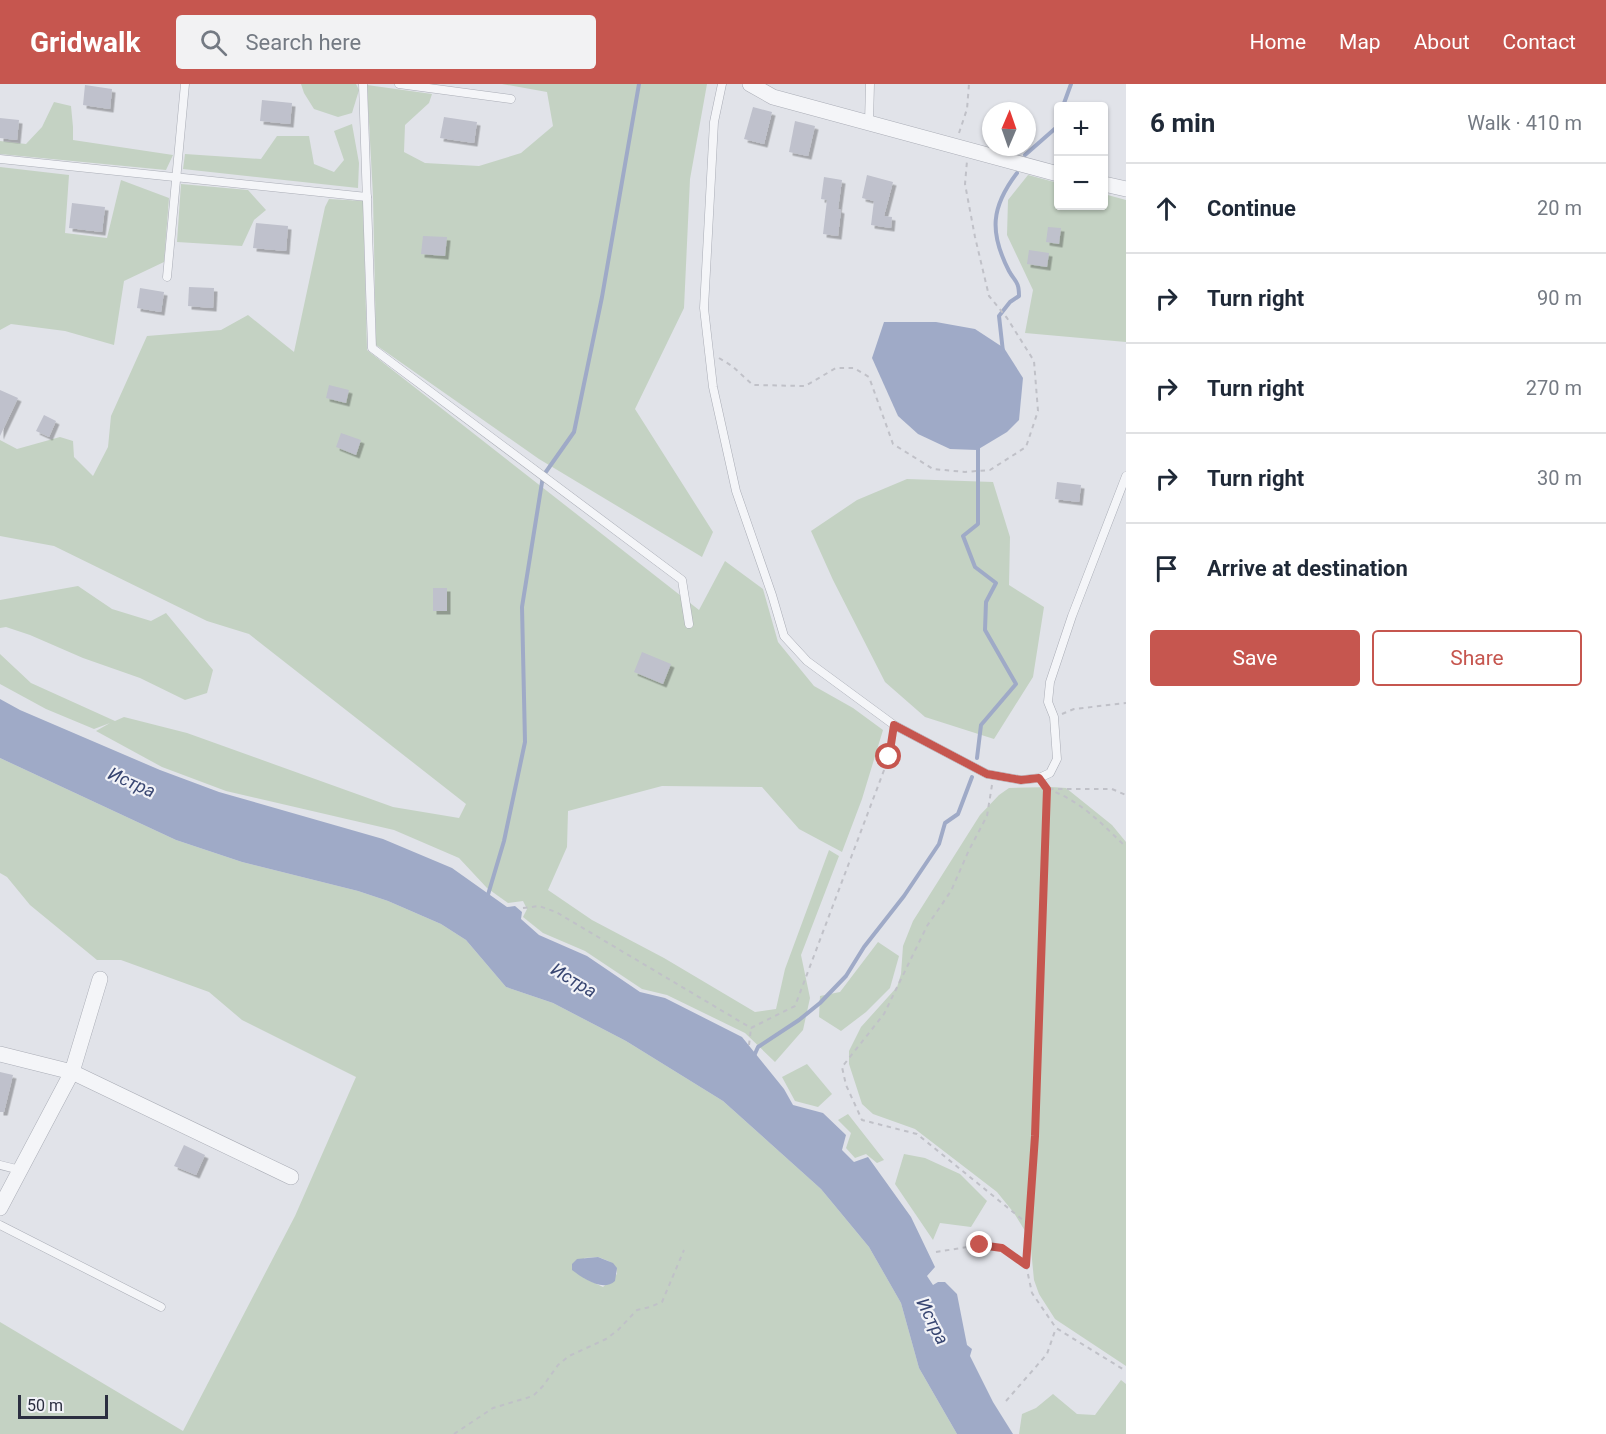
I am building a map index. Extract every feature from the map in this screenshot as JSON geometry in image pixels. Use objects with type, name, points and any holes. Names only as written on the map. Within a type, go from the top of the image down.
[{"type":"street","points":[[750,84],[773,97],[1054,173]]},
{"type":"street","points":[[1108,185],[1126,189]]},
{"type":"street","points":[[0,1208],[72,1072],[100,979]]},
{"type":"street","points":[[0,1054],[72,1072],[291,1177]]},
{"type":"lane","points":[[166,277],[185,84]]},
{"type":"lane","points":[[363,84],[372,348],[682,580],[689,624]]},
{"type":"lane","points":[[399,84],[511,99]]},
{"type":"lane","points":[[722,84],[714,122],[704,308],[713,387],[736,491],[784,636],[807,661],[894,725],[987,774],[1021,780],[1039,778],[1050,773],[1057,759],[1054,717],[1048,702],[1050,681],[1072,616],[1126,476]]},
{"type":"lane","points":[[869,122],[870,84]]},
{"type":"lane","points":[[0,159],[367,197]]},
{"type":"lane","points":[[0,1165],[20,1170]]},
{"type":"lane","points":[[0,1225],[161,1306]]},
{"type":"path","points":[[709,351],[732,366],[753,385],[805,386],[836,368],[854,368],[869,377],[892,444],[933,469],[965,472],[990,470],[1026,447],[1038,411],[1034,361],[1007,318],[989,296],[975,237],[965,184],[962,146],[969,84]]},
{"type":"path","points":[[1054,717],[1074,709],[1126,703]]},
{"type":"path","points":[[751,1028],[795,1006],[889,757],[894,725]]},
{"type":"path","points":[[987,774],[993,787],[987,816],[951,891],[927,926],[884,1014],[842,1067],[846,1085],[862,1120],[917,1134],[1029,1225]]},
{"type":"path","points":[[1039,778],[1047,789],[1035,1136],[1026,1265],[1032,1293],[1056,1328],[1126,1371]]},
{"type":"path","points":[[1047,789],[1112,789],[1126,795]]},
{"type":"path","points":[[1047,789],[1065,794],[1083,805],[1126,847]]},
{"type":"path","points":[[522,908],[539,906],[556,912],[751,1028]]},
{"type":"path","points":[[749,1045],[751,1028]]},
{"type":"path","points":[[936,1252],[980,1245],[1002,1248],[1026,1265]]},
{"type":"path","points":[[454,1434],[494,1408],[533,1396],[558,1365],[569,1356],[606,1339],[637,1310],[663,1302],[684,1251]]},
{"type":"path","points":[[1006,1401],[1047,1354],[1056,1328]]},
{"type":"green space","points":[[301,84],[356,84],[359,90],[352,113],[338,117],[314,109]]},
{"type":"green space","points":[[502,84],[707,84],[690,179],[684,308],[635,409],[713,532],[702,557],[539,459],[376,345],[373,196],[367,85],[432,94],[429,103],[405,125],[404,152],[425,163],[479,166],[521,153],[553,126],[547,92]]},
{"type":"green space","points":[[54,102],[71,106],[73,140],[173,155],[166,170],[0,154],[0,141],[26,144],[42,127]]},
{"type":"green space","points":[[352,124],[359,163],[358,188],[183,169],[185,154],[261,159],[277,136],[309,136],[314,164],[334,172],[344,160],[334,131]]},
{"type":"green space","points":[[0,167],[69,175],[65,233],[107,238],[121,180],[169,198],[164,262],[124,281],[114,345],[65,331],[11,324],[0,330]]},
{"type":"green space","points":[[1028,175],[1054,182],[1054,210],[1108,210],[1108,195],[1126,200],[1126,342],[1025,333],[1033,290],[1007,235],[1008,200]]},
{"type":"green space","points":[[181,184],[248,190],[266,210],[254,220],[242,246],[177,242]]},
{"type":"green space","points":[[329,199],[363,201],[367,350],[699,610],[725,561],[763,589],[778,642],[814,686],[853,708],[883,730],[862,799],[842,852],[799,829],[762,787],[662,786],[568,811],[567,847],[548,890],[592,920],[664,958],[755,1012],[776,1009],[785,969],[829,850],[839,856],[801,955],[810,998],[803,1030],[775,1062],[745,1033],[667,995],[642,989],[585,951],[543,933],[523,917],[527,909],[523,901],[508,903],[487,888],[459,858],[394,830],[226,791],[162,767],[96,731],[110,723],[94,729],[46,709],[0,684],[0,654],[31,683],[115,721],[124,717],[187,733],[393,807],[459,818],[466,804],[249,634],[207,621],[54,546],[0,536],[0,440],[17,449],[60,437],[73,441],[74,457],[93,476],[108,447],[111,416],[147,336],[221,330],[248,315],[294,352],[325,207]]},
{"type":"green space","points":[[907,479],[993,482],[1010,537],[1009,585],[1044,607],[1033,677],[994,739],[925,717],[885,682],[833,580],[811,531],[857,500]]},
{"type":"green space","points":[[78,586],[112,609],[151,621],[166,613],[213,670],[207,693],[185,700],[140,678],[83,658],[30,635],[6,627],[0,628],[0,600]]},
{"type":"green space","points":[[0,758],[176,840],[242,862],[358,891],[441,924],[466,940],[506,987],[553,1003],[626,1041],[723,1101],[821,1189],[869,1247],[901,1303],[919,1368],[957,1434],[0,1434],[0,1322],[183,1431],[295,1216],[356,1077],[242,1020],[209,992],[121,960],[97,960],[30,905],[7,877],[0,873]],"holes":[[[598,1257],[613,1264],[617,1274],[603,1287],[584,1278],[584,1258]]]},
{"type":"green space","points":[[1009,788],[1066,788],[1112,825],[1126,842],[1126,1366],[1055,1319],[1039,1294],[1034,1280],[1030,1239],[1014,1213],[997,1192],[915,1129],[873,1114],[862,1104],[849,1064],[849,1051],[861,1027],[897,987],[901,974],[903,946],[913,921],[980,815]]},
{"type":"green space","points":[[878,942],[899,956],[890,988],[866,1012],[841,1031],[819,1017],[820,996],[840,992]]},
{"type":"green space","points":[[807,1064],[832,1094],[818,1107],[795,1101],[782,1077]]},
{"type":"green space","points":[[848,1114],[884,1160],[877,1163],[866,1154],[855,1158],[846,1148],[851,1133],[838,1120]]},
{"type":"green space","points":[[904,1154],[925,1158],[960,1174],[987,1201],[971,1227],[940,1223],[933,1240],[895,1184]]},
{"type":"green space","points":[[1121,1380],[1126,1384],[1126,1434],[1019,1434],[1022,1414],[1036,1408],[1053,1394],[1077,1414],[1095,1415]]},
{"type":"water","points":[[884,322],[936,322],[975,329],[1004,348],[1023,378],[1019,420],[1007,432],[977,450],[950,449],[918,434],[898,416],[872,358]]},
{"type":"water","name":"Истра","points":[[0,699],[20,710],[160,770],[219,792],[383,839],[452,868],[507,907],[515,906],[522,912],[521,919],[539,935],[587,956],[640,992],[665,998],[742,1037],[784,1089],[793,1105],[823,1113],[846,1135],[842,1150],[854,1162],[868,1157],[911,1217],[935,1267],[927,1276],[933,1285],[945,1282],[957,1294],[967,1345],[972,1349],[970,1356],[993,1402],[1013,1434],[957,1434],[919,1368],[901,1303],[869,1247],[821,1189],[723,1101],[626,1041],[553,1003],[506,987],[466,940],[441,924],[358,891],[242,862],[176,840],[0,758]]},
{"type":"water","points":[[598,1257],[613,1263],[617,1268],[615,1281],[610,1284],[599,1285],[572,1270],[572,1264],[577,1259]]},
{"type":"building","points":[[85,85],[112,89],[110,109],[83,105]]},
{"type":"building","points":[[262,100],[292,103],[290,124],[260,121]]},
{"type":"building","points":[[753,107],[772,112],[764,144],[744,139]]},
{"type":"building","points":[[444,117],[477,122],[474,143],[440,138]]},
{"type":"building","points":[[0,118],[19,120],[17,140],[0,138]]},
{"type":"building","points":[[795,121],[815,126],[808,156],[789,152]]},
{"type":"building","points":[[867,175],[893,182],[884,216],[892,217],[891,228],[871,225],[874,201],[862,198]]},
{"type":"building","points":[[824,177],[842,180],[838,209],[841,210],[838,236],[823,234],[827,200],[821,199]]},
{"type":"building","points":[[72,203],[105,207],[102,232],[69,228]]},
{"type":"building","points":[[256,223],[288,226],[286,251],[253,248]]},
{"type":"building","points":[[1048,227],[1061,228],[1059,244],[1046,242]]},
{"type":"building","points":[[423,236],[447,237],[445,256],[421,254]]},
{"type":"building","points":[[1029,250],[1049,253],[1047,267],[1027,264]]},
{"type":"building","points":[[189,287],[214,288],[213,308],[188,306]]},
{"type":"building","points":[[140,288],[164,292],[161,312],[137,308]]},
{"type":"building","points":[[329,385],[349,390],[346,403],[326,398]]},
{"type":"building","points":[[0,390],[18,398],[0,436]]},
{"type":"building","points":[[44,415],[56,421],[49,437],[36,431]]},
{"type":"building","points":[[341,433],[361,440],[356,455],[336,447]]},
{"type":"building","points":[[1057,482],[1081,485],[1079,502],[1055,499]]},
{"type":"building","points":[[433,588],[447,588],[447,611],[433,611]]},
{"type":"building","points":[[642,652],[671,664],[663,684],[634,672]]},
{"type":"building","points":[[0,1072],[13,1075],[4,1112],[0,1112]]},
{"type":"building","points":[[184,1145],[205,1155],[196,1175],[174,1166]]},
{"type":"waterway","points":[[487,898],[504,841],[525,742],[522,607],[543,476],[574,432],[602,297],[639,84]]},
{"type":"waterway","points":[[1064,102],[1071,84]]},
{"type":"waterway","points":[[1036,145],[1054,130]]},
{"type":"waterway","points":[[1003,352],[999,316],[1010,302],[1019,296],[1019,291],[998,244],[996,220],[1002,197],[1017,173]]},
{"type":"waterway","points":[[977,758],[981,725],[1016,684],[985,630],[986,602],[996,583],[975,567],[963,536],[978,524],[978,446]]},
{"type":"waterway","points":[[754,1056],[758,1047],[799,1020],[820,1003],[846,976],[864,947],[904,896],[939,844],[945,823],[958,814],[972,777]]},
{"type":"route","points":[[889,757],[894,725],[987,774],[1021,780],[1039,778],[1047,789],[1035,1136],[1026,1265],[1002,1248],[980,1245]]}]
